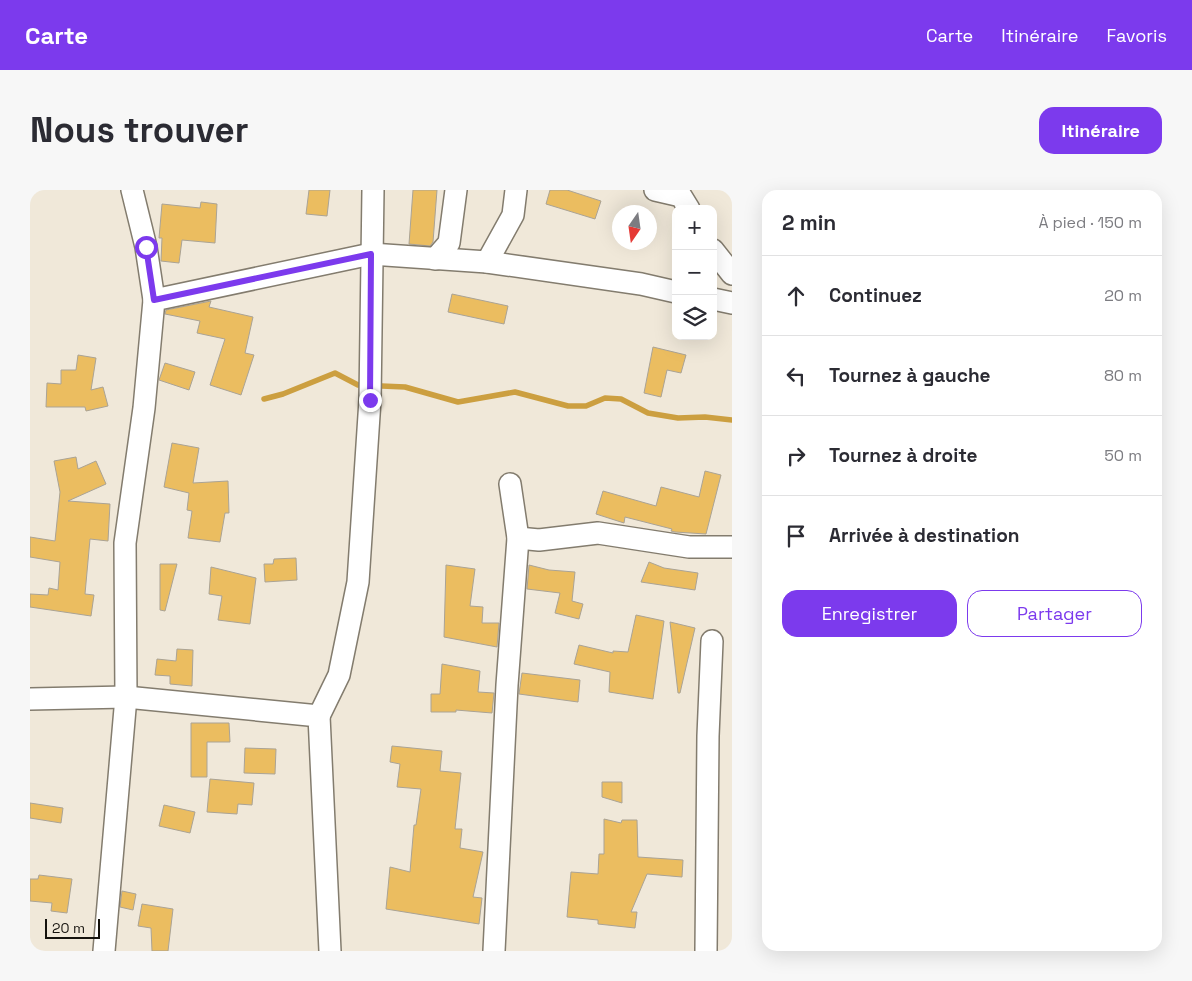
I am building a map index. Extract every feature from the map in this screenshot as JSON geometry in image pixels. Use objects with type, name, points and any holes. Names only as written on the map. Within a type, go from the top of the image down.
[{"type":"street","points":[[104,951],[126,697],[125,543],[144,408],[154,300],[146,247],[132,190]]},
{"type":"street","points":[[330,951],[319,716],[339,675],[358,582],[370,400],[373,190]]},
{"type":"street","points":[[435,259],[450,243],[456,190]]},
{"type":"street","points":[[487,262],[513,215],[516,190]]},
{"type":"street","points":[[655,190],[681,196],[687,205]]},
{"type":"street","points":[[154,300],[371,254],[487,262],[641,284],[672,291]]},
{"type":"street","points":[[717,255],[732,274]]},
{"type":"street","points":[[717,300],[732,303]]},
{"type":"street","points":[[494,951],[507,685],[518,538],[510,484]]},
{"type":"street","points":[[518,538],[539,540],[598,533],[689,547],[732,547]]},
{"type":"street","points":[[706,951],[708,736],[712,641]]},
{"type":"street","points":[[30,698],[126,697],[319,716]]},
{"type":"building","points":[[309,190],[330,190],[327,216],[306,214]]},
{"type":"building","points":[[413,190],[437,190],[433,242],[430,246],[409,244]]},
{"type":"building","points":[[550,190],[567,190],[601,201],[595,219],[546,204]]},
{"type":"building","points":[[201,202],[217,204],[215,243],[182,240],[179,263],[161,261],[162,238],[159,238],[162,204],[200,208]]},
{"type":"building","points":[[452,294],[508,306],[504,324],[448,312]]},
{"type":"building","points":[[211,301],[209,307],[253,317],[245,353],[254,355],[241,395],[210,385],[225,339],[197,333],[200,321],[165,314],[166,310]]},
{"type":"building","points":[[653,347],[686,355],[681,373],[667,370],[661,397],[644,393]]},
{"type":"building","points":[[78,355],[96,358],[91,390],[103,387],[108,406],[86,411],[85,407],[46,407],[47,383],[61,384],[61,370],[76,370]]},
{"type":"building","points":[[165,363],[195,372],[189,390],[159,380]]},
{"type":"building","points":[[172,443],[199,448],[193,483],[228,481],[229,513],[225,513],[220,542],[188,538],[192,511],[187,510],[189,493],[164,487]]},
{"type":"building","points":[[76,457],[78,469],[96,461],[106,484],[68,501],[110,504],[108,541],[90,539],[85,594],[94,595],[91,616],[30,607],[30,594],[48,595],[49,588],[58,590],[60,562],[30,557],[30,537],[55,541],[60,492],[54,461]]},
{"type":"building","points":[[705,471],[721,475],[706,534],[675,532],[671,531],[672,529],[625,517],[624,523],[596,514],[603,491],[656,506],[661,487],[699,497]]},
{"type":"building","points":[[296,558],[297,580],[265,582],[264,564],[273,564],[274,559]]},
{"type":"building","points":[[649,562],[664,568],[698,573],[695,590],[641,582]]},
{"type":"building","points":[[160,564],[177,564],[165,611],[160,610]]},
{"type":"building","points":[[446,565],[475,569],[470,606],[483,607],[482,623],[499,623],[497,647],[444,637]]},
{"type":"building","points":[[529,565],[549,570],[575,572],[572,601],[583,604],[579,619],[555,613],[560,593],[527,589]]},
{"type":"building","points":[[211,567],[256,578],[250,624],[218,620],[222,596],[209,594]]},
{"type":"building","points":[[636,615],[664,621],[653,699],[609,692],[610,672],[574,664],[579,645],[613,653],[613,651],[628,652]]},
{"type":"building","points":[[670,622],[695,628],[680,693],[678,693]]},
{"type":"building","points":[[177,649],[193,650],[192,686],[170,684],[170,676],[155,675],[157,659],[176,661]]},
{"type":"building","points":[[442,664],[480,671],[478,692],[494,693],[492,713],[456,710],[456,712],[431,712],[431,694],[440,694]]},
{"type":"building","points":[[522,673],[580,680],[578,702],[519,694]]},
{"type":"building","points":[[191,723],[229,723],[230,742],[207,742],[207,777],[191,777]]},
{"type":"building","points":[[392,746],[442,751],[440,771],[461,773],[455,829],[462,829],[460,848],[483,852],[473,897],[482,898],[479,924],[386,909],[390,867],[410,872],[414,825],[416,825],[421,789],[397,787],[400,764],[390,762]]},
{"type":"building","points":[[245,748],[276,749],[275,774],[244,773]]},
{"type":"building","points":[[210,779],[254,783],[252,805],[238,804],[237,814],[207,812]]},
{"type":"building","points":[[602,782],[622,782],[622,803],[602,797]]},
{"type":"building","points":[[30,803],[63,808],[61,823],[30,818]]},
{"type":"building","points":[[164,805],[195,812],[190,833],[159,826]]},
{"type":"building","points":[[604,819],[621,823],[622,820],[637,820],[638,857],[683,860],[682,877],[647,874],[631,912],[637,912],[635,928],[598,924],[598,920],[567,917],[571,872],[598,874],[599,854],[604,854]]},
{"type":"building","points":[[39,875],[72,879],[67,913],[51,911],[52,903],[30,901],[30,879],[38,879]]},
{"type":"building","points":[[122,891],[136,894],[133,910],[120,907]]},
{"type":"building","points":[[142,904],[173,909],[168,951],[152,951],[151,928],[138,926]]},
{"type":"waterway","points":[[264,399],[283,394],[335,373],[358,385],[405,387],[458,402],[515,392],[568,406],[586,406],[605,398],[621,399],[648,413],[678,418],[705,417],[732,420]]},
{"type":"route","points":[[146,247],[154,300],[371,254],[370,400]]}]
